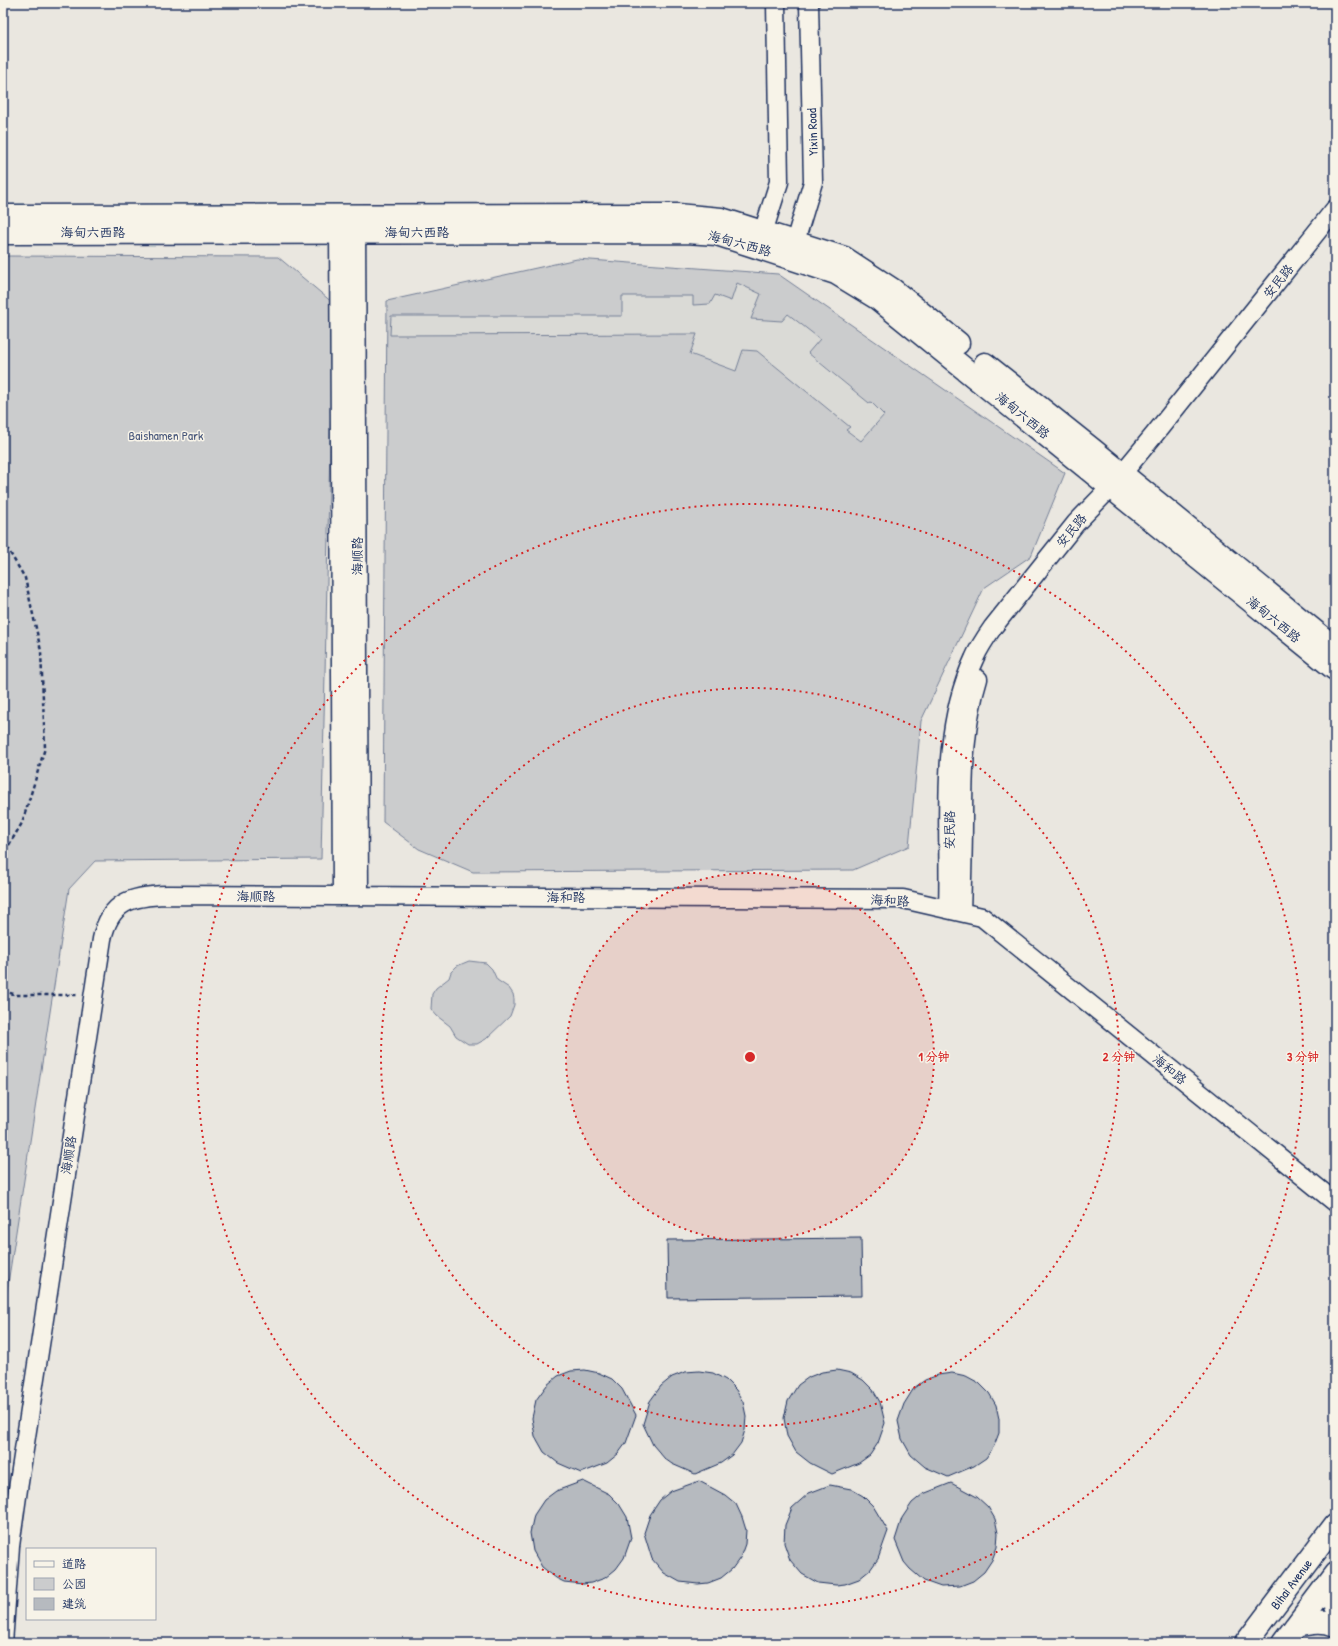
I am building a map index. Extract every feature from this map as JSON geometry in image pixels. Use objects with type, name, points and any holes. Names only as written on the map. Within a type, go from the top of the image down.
[{"type":"main road","name":"海甸六西路","points":[[3,216],[348,224]]},
{"type":"main road","name":"海甸六西路","points":[[3,232],[689,216],[721,219],[760,240],[793,250],[844,258],[884,284],[1119,482],[1335,669]]},
{"type":"main road","name":"海甸六西路","points":[[1119,482],[1335,648]]},
{"type":"main road","name":"Bihai Avenue","points":[[1246,1643],[1335,1525]]},
{"type":"main road","name":"Bihai Avenue","points":[[1257,1643],[1335,1539]]},
{"type":"main road","points":[[1334,1576],[1335,1606]]},
{"type":"main road","points":[[1289,1635],[1334,1576]]},
{"type":"main road","points":[[1289,1635],[1317,1623],[1335,1626]]},
{"type":"street","points":[[760,240],[779,182],[776,3]]},
{"type":"street","name":"Yixin Road","points":[[793,250],[813,182],[809,3]]},
{"type":"street","name":"安民路","points":[[1119,482],[1335,210]]},
{"type":"street","name":"安民路","points":[[955,907],[949,786],[952,738],[960,699],[974,658],[993,627],[1076,523],[1119,482],[1335,219]]},
{"type":"street","name":"海顺路","points":[[348,224],[350,891]]},
{"type":"street","name":"海和路","points":[[350,891],[904,888],[982,917],[1335,1202]]},
{"type":"street","name":"海顺路","points":[[3,1544],[92,937],[101,915],[117,897],[134,890],[299,889],[350,891]]},
{"type":"street","name":"海顺路","points":[[4,1643],[10,1546],[18,1489],[86,1034],[106,923],[113,911],[119,906],[135,898],[143,896],[350,891]]},
{"type":"street","name":"海和路","points":[[955,907],[988,911],[1335,1192]]},
{"type":"path","points":[[3,541],[25,578],[41,651],[45,748],[22,823],[3,854]]},
{"type":"path","points":[[3,991],[17,995],[81,995]]},
{"type":"shaded area","points":[[737,283],[762,294],[751,319],[782,321],[788,314],[821,339],[808,354],[869,403],[871,402],[884,415],[861,441],[846,430],[850,427],[736,371],[690,354],[697,334],[390,336],[391,316],[622,316],[622,296],[715,295]]},
{"type":"green space","name":"Baishamen Park","points":[[3,256],[278,257],[333,303],[321,859],[95,861],[69,889],[3,1316]]},
{"type":"green space","points":[[577,259],[778,274],[1065,473],[1031,556],[984,588],[921,721],[909,846],[853,870],[473,872],[419,849],[383,822],[387,301]],"holes":[[[737,283],[761,294],[751,319],[782,321],[788,314],[820,339],[808,353],[869,403],[871,402],[884,415],[861,441],[846,430],[850,427],[757,351],[743,350],[736,371],[690,354],[697,334],[390,335],[391,316],[622,316],[622,296],[693,296],[693,305],[710,304],[715,295],[731,301]]]},
{"type":"green space","points":[[469,961],[486,963],[492,969],[497,980],[509,988],[514,999],[514,1005],[510,1016],[486,1039],[477,1044],[468,1044],[456,1036],[450,1026],[437,1016],[431,1009],[432,994],[436,988],[449,978],[451,972],[457,966]]},
{"type":"building","points":[[861,1238],[862,1296],[668,1298],[667,1240]]},
{"type":"building","points":[[585,1370],[599,1373],[612,1379],[622,1389],[636,1415],[626,1443],[618,1454],[607,1463],[581,1473],[558,1463],[544,1452],[535,1436],[532,1418],[536,1400],[547,1385],[558,1376],[571,1371]]},
{"type":"building","points":[[837,1370],[851,1373],[863,1380],[873,1390],[880,1402],[885,1423],[878,1443],[870,1455],[859,1463],[832,1474],[810,1463],[796,1452],[787,1436],[784,1418],[788,1401],[798,1385],[809,1377],[822,1372]]},
{"type":"building","points":[[699,1371],[713,1373],[726,1380],[736,1390],[743,1402],[746,1416],[745,1430],[741,1443],[732,1455],[721,1463],[695,1474],[672,1464],[665,1459],[653,1445],[643,1424],[650,1401],[661,1386],[672,1377],[685,1372]]},
{"type":"building","points":[[952,1373],[966,1376],[979,1383],[989,1393],[996,1405],[999,1419],[999,1433],[994,1446],[986,1458],[974,1466],[948,1477],[925,1467],[911,1455],[902,1439],[898,1421],[904,1404],[914,1388],[925,1380],[938,1375]]},
{"type":"building","points":[[583,1481],[609,1494],[619,1504],[627,1517],[631,1538],[624,1558],[616,1569],[605,1578],[583,1584],[564,1582],[556,1578],[542,1567],[533,1551],[530,1533],[534,1515],[544,1500],[556,1491]]},
{"type":"building","points":[[699,1481],[725,1495],[736,1504],[746,1530],[745,1544],[740,1558],[732,1569],[721,1578],[708,1583],[698,1584],[680,1582],[664,1573],[652,1559],[644,1533],[650,1515],[660,1500],[671,1491]]},
{"type":"building","points":[[951,1483],[977,1497],[988,1507],[995,1519],[998,1533],[997,1547],[992,1560],[984,1572],[973,1581],[960,1586],[941,1587],[924,1581],[910,1569],[904,1562],[895,1540],[902,1518],[912,1503],[923,1494]]},
{"type":"building","points":[[830,1485],[851,1489],[863,1496],[873,1506],[888,1531],[878,1559],[870,1570],[859,1579],[845,1584],[836,1585],[818,1583],[802,1574],[790,1560],[784,1543],[785,1525],[792,1508],[809,1493]]}]
